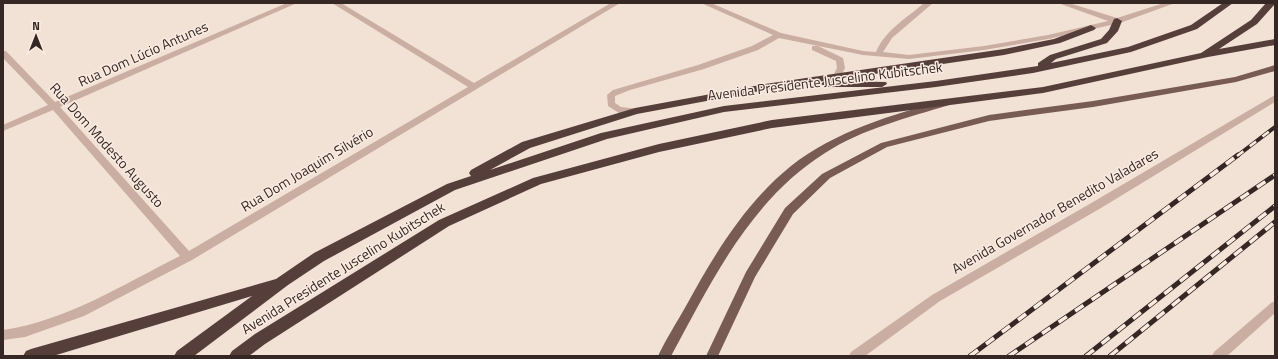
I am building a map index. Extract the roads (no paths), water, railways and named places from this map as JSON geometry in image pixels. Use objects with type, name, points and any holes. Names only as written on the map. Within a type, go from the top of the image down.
[{"type":"highway","name":"Avenida Presidente Juscelino Kubitschek","points":[[182,356],[283,281],[319,257],[451,186],[605,136],[724,109],[936,84],[1033,70],[1131,49],[1194,27],[1224,8],[1229,3]]},
{"type":"highway","name":"Avenida Presidente Juscelino Kubitschek","points":[[237,356],[260,339],[444,223],[537,181],[659,148],[772,124],[1043,90],[1204,55],[1254,22],[1271,3]]},
{"type":"highway","points":[[1033,70],[1054,57],[1104,41],[1113,31],[1117,21]]},
{"type":"highway","points":[[451,186],[526,145],[635,111],[765,87],[1004,52],[1057,41],[1090,28]]},
{"type":"highway","points":[[1204,55],[1275,42]]},
{"type":"highway","points":[[765,87],[834,84],[936,84]]},
{"type":"highway","points":[[31,356],[283,281]]},
{"type":"main road","points":[[712,356],[750,275],[790,211],[826,176],[884,145],[989,118],[1100,103],[1236,79],[1275,68]]},
{"type":"main road","points":[[664,356],[728,246],[753,209],[786,175],[822,150],[854,135],[886,122],[953,101]]},
{"type":"street","name":"Rua Dom Lúcio Antunes","points":[[3,128],[55,107],[293,3]]},
{"type":"street","points":[[336,3],[474,87]]},
{"type":"street","name":"Rua Dom Joaquim Silvério","points":[[3,336],[25,332],[80,312],[188,257],[616,3]]},
{"type":"street","points":[[705,3],[779,35],[827,53],[840,60],[841,68],[837,76]]},
{"type":"street","points":[[878,55],[884,42],[889,36],[929,3]]},
{"type":"street","points":[[1062,3],[1117,21]]},
{"type":"street","name":"Avenida Presidente Juscelino Kubitschek","points":[[779,35],[863,53],[909,57],[984,48],[1090,28],[1117,21],[1169,3]]},
{"type":"street","points":[[635,111],[619,110],[611,104],[611,95],[620,89],[654,82],[744,52],[774,40],[779,35]]},
{"type":"street","name":"Rua Dom Modesto Augusto","points":[[3,53],[55,107],[188,257]]},
{"type":"street","name":"Avenida Governador Benedito Valadares","points":[[855,356],[936,298],[1097,205],[1275,98]]},
{"type":"street","points":[[1218,356],[1275,306]]},
{"type":"railway","points":[[1237,156],[1275,127]]},
{"type":"railway","points":[[970,356],[1238,155]]},
{"type":"railway","points":[[1009,356],[1275,175]]},
{"type":"railway","points":[[1086,356],[1275,206]]},
{"type":"railway","points":[[1110,356],[1275,222]]}]
